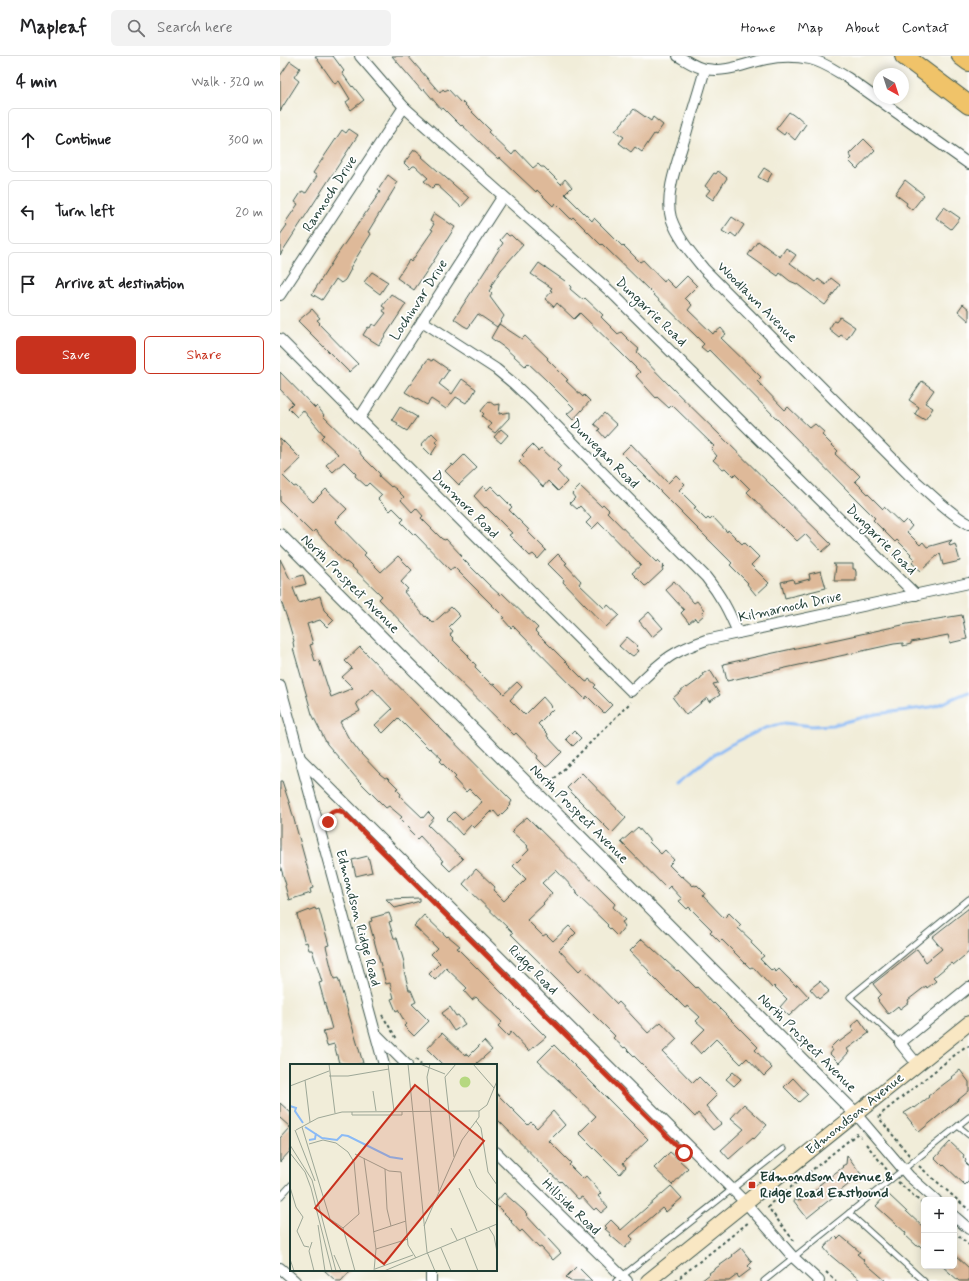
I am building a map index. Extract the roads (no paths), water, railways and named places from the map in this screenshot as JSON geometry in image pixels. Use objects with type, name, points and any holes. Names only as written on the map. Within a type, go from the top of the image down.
[{"type":"highway","points":[[904,56],[969,105]]},
{"type":"highway","points":[[961,56],[969,62]]},
{"type":"highway","points":[[918,67],[969,112]]},
{"type":"main road","name":"Edmondson Avenue","points":[[648,1281],[917,1064],[968,1025]]},
{"type":"street","name":"Dungarrie Road","points":[[360,56],[404,107],[612,293],[916,595]]},
{"type":"street","points":[[678,56],[705,69],[721,70],[740,67],[767,59],[790,57],[810,59],[827,66],[848,78],[969,164]]},
{"type":"street","name":"Woodlawn Avenue","points":[[705,69],[672,180],[670,201],[671,216],[678,234],[688,250],[704,269],[910,476],[937,500],[969,524]]},
{"type":"street","name":"Rannoch Drive","points":[[280,295],[404,107]]},
{"type":"street","name":"Lochinvar Drive","points":[[359,419],[503,196]]},
{"type":"street","name":"Dunvegan Road","points":[[422,321],[496,370],[534,402],[706,577],[728,608],[738,633]]},
{"type":"street","name":"Dunmore Road","points":[[280,339],[631,691]]},
{"type":"street","name":"North Prospect Avenue","points":[[280,534],[856,1114]]},
{"type":"street","name":"Kilmarnoch Drive","points":[[631,691],[656,666],[673,654],[706,640],[969,583]]},
{"type":"street","name":"Edmondson Ridge Road","points":[[280,685],[384,1064]]},
{"type":"street","name":"Ridge Road","points":[[301,758],[745,1202],[793,1257],[819,1281]]},
{"type":"street","points":[[917,1064],[900,1043],[969,987]]},
{"type":"street","points":[[375,1034],[406,1064]]},
{"type":"street","points":[[856,1114],[909,1176],[933,1197]]},
{"type":"street","name":"Hillside Road","points":[[497,1153],[622,1279]]},
{"type":"street","points":[[957,1219],[969,1229]]},
{"type":"street","points":[[280,1268],[295,1281]]},
{"type":"lane","points":[[900,1043],[850,997],[969,899]]},
{"type":"lane","points":[[764,1281],[969,1117]]},
{"type":"lane","points":[[958,1126],[969,1135]]},
{"type":"lane","points":[[622,1279],[783,1149]]},
{"type":"lane","points":[[280,1198],[290,1186]]},
{"type":"lane","points":[[849,1213],[924,1281]]},
{"type":"waterway","points":[[681,781],[710,757],[730,745],[765,728],[785,723],[812,726],[833,725],[876,714],[931,707],[969,692]]},
{"type":"place","name":"Edmondson Avenue & Ridge Road Eastbound","points":[[752,1185]]}]
